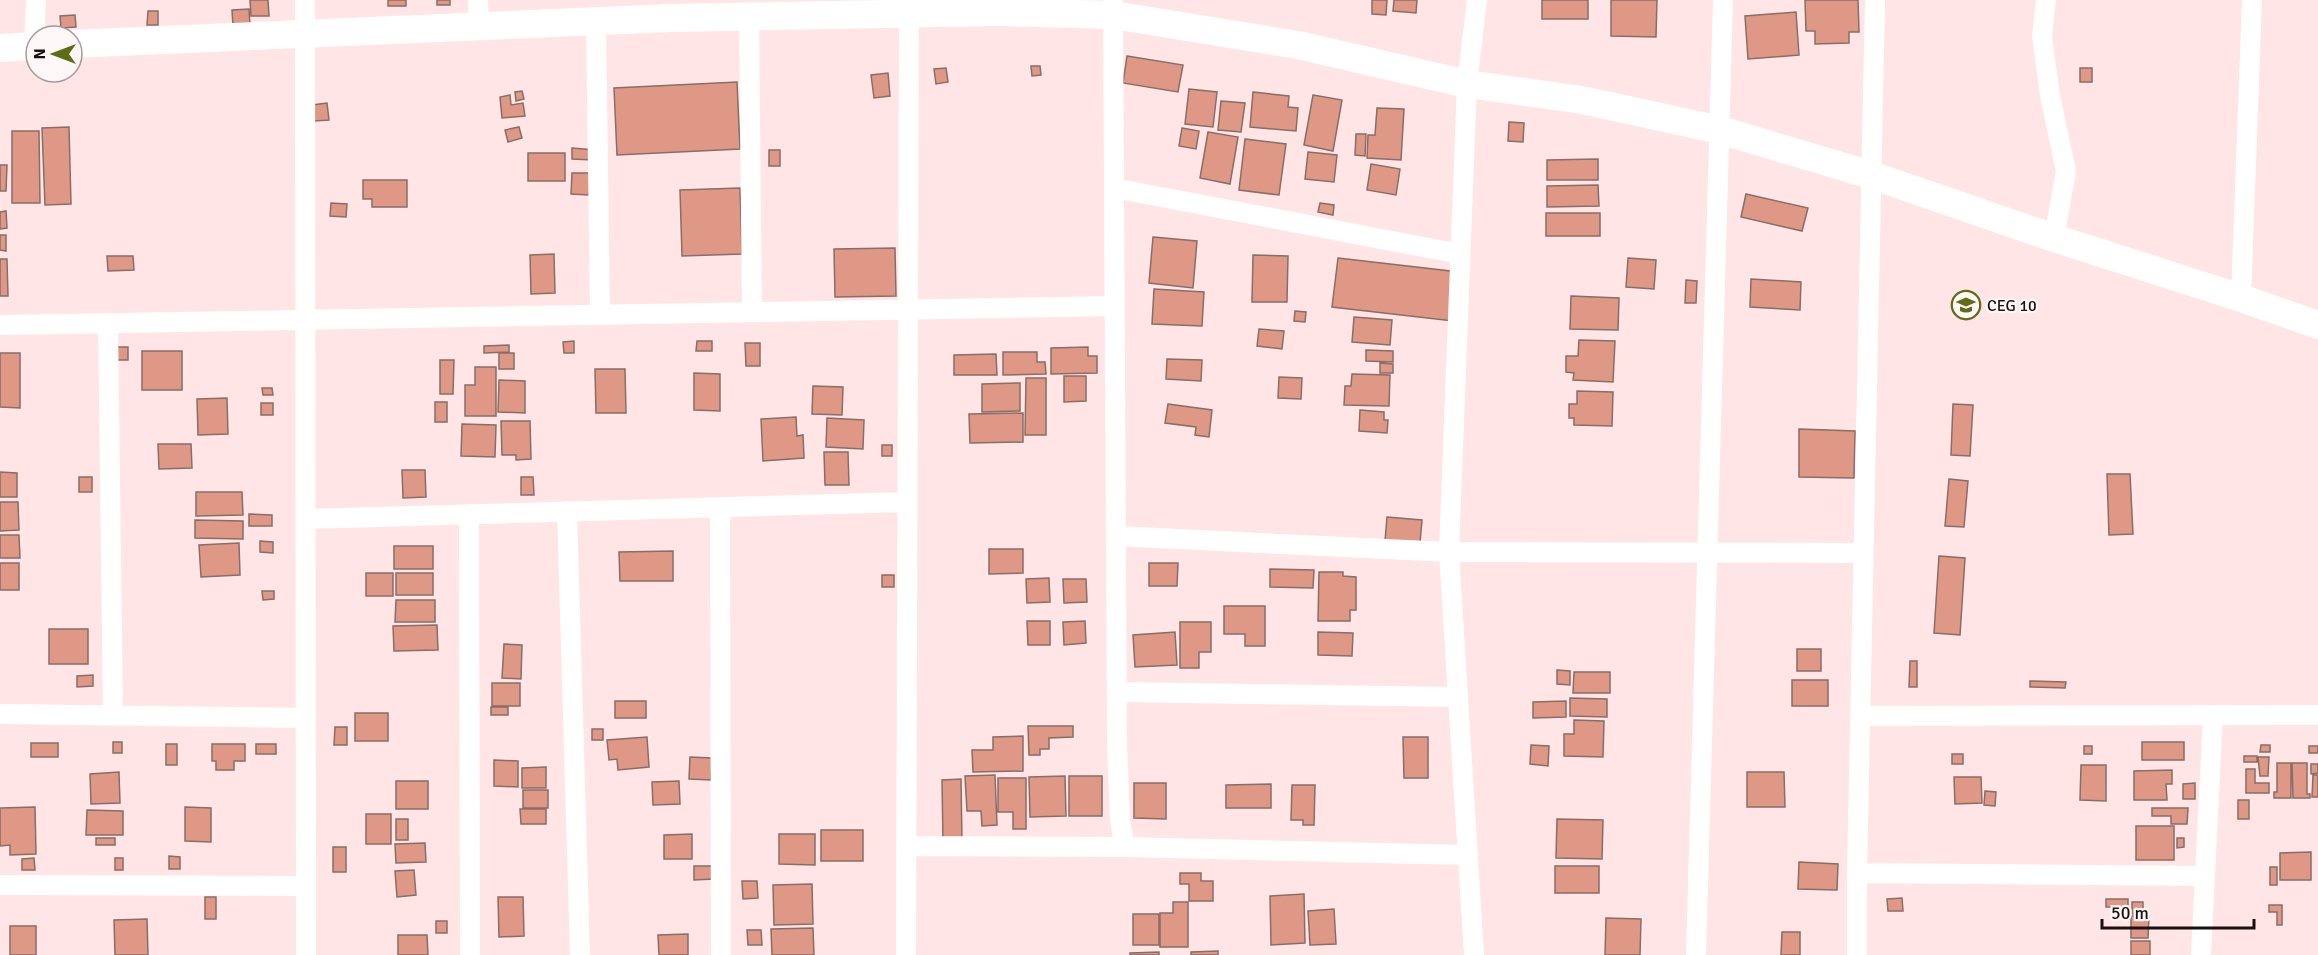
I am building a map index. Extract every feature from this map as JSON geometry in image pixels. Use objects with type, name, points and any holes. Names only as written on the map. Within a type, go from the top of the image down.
[{"type":"street","points":[[35,24],[36,0]]},
{"type":"street","points":[[305,0],[306,955]]},
{"type":"street","points":[[478,0],[479,28]]},
{"type":"street","points":[[1474,955],[1449,552],[1467,84],[1477,0]]},
{"type":"street","points":[[1696,955],[1723,0]]},
{"type":"street","points":[[1857,955],[1875,0]]},
{"type":"street","points":[[2046,0],[2042,36],[2050,96],[2066,171],[2054,238]]},
{"type":"street","points":[[2241,297],[2252,0]]},
{"type":"street","points":[[84,44],[596,22],[670,9],[749,17],[909,7],[996,12],[1113,7],[1298,45],[1467,84],[1582,100],[1720,130],[1871,175],[2054,238],[2241,297],[2318,325]]},
{"type":"street","points":[[906,955],[909,7]]},
{"type":"street","points":[[1113,7],[1117,692],[1119,799],[1125,847]]},
{"type":"street","points":[[749,17],[752,312]]},
{"type":"street","points":[[596,22],[600,315]]},
{"type":"street","points":[[0,48],[24,47]]},
{"type":"street","points":[[1114,188],[1460,254]]},
{"type":"street","points":[[0,325],[1114,306]]},
{"type":"street","points":[[108,323],[113,715]]},
{"type":"street","points":[[306,519],[907,502]]},
{"type":"street","points":[[720,507],[721,955]]},
{"type":"street","points":[[567,511],[580,955]]},
{"type":"street","points":[[469,514],[470,955]]},
{"type":"street","points":[[1116,536],[1449,552],[1863,554]]},
{"type":"street","points":[[1117,692],[1458,697]]},
{"type":"street","points":[[0,714],[306,718]]},
{"type":"street","points":[[2201,955],[2213,715]]},
{"type":"street","points":[[1860,716],[2318,715]]},
{"type":"street","points":[[906,846],[1125,847],[1468,855]]},
{"type":"street","points":[[1857,873],[2205,876]]},
{"type":"street","points":[[0,885],[306,886]]},
{"type":"building","points":[[250,0],[268,0],[269,16],[251,16]]},
{"type":"building","points":[[388,0],[406,0],[406,6],[388,6]]},
{"type":"building","points":[[437,0],[450,0],[450,5],[437,5]]},
{"type":"building","points":[[1372,0],[1387,0],[1386,15],[1372,14]]},
{"type":"building","points":[[1394,0],[1417,0],[1416,13],[1393,11]]},
{"type":"building","points":[[1542,0],[1588,0],[1588,19],[1542,19]]},
{"type":"building","points":[[1611,0],[1657,0],[1656,37],[1611,36]]},
{"type":"building","points":[[1805,0],[1858,0],[1859,32],[1849,32],[1849,43],[1815,44],[1815,31],[1806,31]]},
{"type":"building","points":[[249,9],[250,26],[233,26],[232,10]]},
{"type":"building","points":[[148,11],[158,11],[158,25],[147,25]]},
{"type":"building","points":[[1796,12],[1799,55],[1748,59],[1745,16]]},
{"type":"building","points":[[75,15],[76,24],[61,24],[60,16]]},
{"type":"building","points":[[1127,56],[1183,65],[1178,92],[1123,83]]},
{"type":"building","points":[[1031,66],[1040,66],[1041,75],[1032,76]]},
{"type":"building","points":[[946,68],[948,82],[936,84],[934,69]]},
{"type":"building","points":[[2080,68],[2092,68],[2092,82],[2080,82]]},
{"type":"building","points":[[888,73],[890,96],[874,98],[871,75]]},
{"type":"building","points":[[737,82],[740,149],[617,155],[614,88]]},
{"type":"building","points":[[1189,89],[1217,92],[1213,127],[1185,124]]},
{"type":"building","points":[[522,91],[524,99],[516,101],[515,92]]},
{"type":"building","points":[[1253,92],[1289,96],[1288,107],[1298,108],[1296,131],[1250,127]]},
{"type":"building","points":[[510,95],[511,105],[523,103],[525,116],[502,118],[500,97]]},
{"type":"building","points":[[1313,95],[1342,100],[1333,151],[1304,145]]},
{"type":"building","points":[[1221,101],[1245,103],[1241,132],[1218,130]]},
{"type":"building","points":[[327,103],[329,120],[314,121],[312,105]]},
{"type":"building","points":[[1377,108],[1404,109],[1401,160],[1367,158],[1368,135],[1375,135]]},
{"type":"building","points":[[1509,122],[1524,123],[1523,142],[1508,141]]},
{"type":"building","points":[[69,127],[71,204],[45,205],[42,128]]},
{"type":"building","points":[[519,127],[522,138],[508,142],[505,130]]},
{"type":"building","points":[[1182,128],[1199,131],[1196,149],[1179,146]]},
{"type":"building","points":[[12,131],[39,131],[40,203],[12,203]]},
{"type":"building","points":[[1208,132],[1238,137],[1230,184],[1200,178]]},
{"type":"building","points":[[1356,134],[1366,134],[1365,156],[1355,155]]},
{"type":"building","points":[[1245,139],[1286,144],[1279,195],[1239,190]]},
{"type":"building","points":[[572,148],[594,150],[593,160],[572,159]]},
{"type":"building","points":[[769,150],[780,150],[780,166],[769,166]]},
{"type":"building","points":[[1308,152],[1337,155],[1334,182],[1305,179]]},
{"type":"building","points":[[528,153],[565,153],[565,181],[528,181]]},
{"type":"building","points":[[1598,159],[1598,180],[1547,180],[1547,160]]},
{"type":"building","points":[[1371,164],[1400,169],[1396,195],[1367,190]]},
{"type":"building","points":[[0,165],[7,165],[6,191],[0,191]]},
{"type":"building","points":[[572,173],[589,173],[589,195],[571,194]]},
{"type":"building","points":[[363,180],[407,180],[407,207],[372,207],[372,199],[363,199]]},
{"type":"building","points":[[1598,185],[1599,206],[1547,207],[1547,186]]},
{"type":"building","points":[[740,188],[742,254],[682,256],[680,190]]},
{"type":"building","points":[[1746,194],[1808,208],[1802,231],[1741,217]]},
{"type":"building","points":[[331,203],[347,204],[346,217],[330,216]]},
{"type":"building","points":[[1320,203],[1334,205],[1333,215],[1318,212]]},
{"type":"building","points":[[6,211],[7,228],[0,229],[0,212]]},
{"type":"building","points":[[1546,213],[1600,213],[1600,236],[1546,236]]},
{"type":"building","points":[[0,235],[6,235],[6,251],[0,250]]},
{"type":"building","points":[[1153,237],[1197,241],[1193,288],[1149,283]]},
{"type":"building","points":[[895,248],[896,296],[835,297],[834,249]]},
{"type":"building","points":[[554,254],[555,293],[531,294],[530,255]]},
{"type":"building","points":[[1253,255],[1288,256],[1287,302],[1252,302]]},
{"type":"building","points":[[107,256],[133,256],[134,270],[108,271]]},
{"type":"building","points":[[1338,258],[1459,272],[1453,321],[1332,307]]},
{"type":"building","points":[[1628,258],[1656,260],[1654,289],[1626,287]]},
{"type":"building","points":[[0,259],[7,259],[8,296],[0,296]]},
{"type":"building","points":[[1751,279],[1801,282],[1800,310],[1750,307]]},
{"type":"building","points":[[1686,280],[1697,281],[1696,303],[1685,303]]},
{"type":"building","points":[[1154,289],[1204,292],[1202,326],[1152,324]]},
{"type":"building","points":[[1571,296],[1619,298],[1618,330],[1570,329]]},
{"type":"building","points":[[1295,311],[1306,312],[1305,322],[1294,321]]},
{"type":"building","points":[[1354,317],[1392,320],[1390,345],[1352,342]]},
{"type":"building","points":[[1259,329],[1284,331],[1282,349],[1257,346]]},
{"type":"building","points":[[1579,340],[1615,341],[1613,382],[1573,380],[1574,373],[1566,372],[1566,356],[1578,356]]},
{"type":"building","points":[[574,341],[574,353],[564,353],[563,342]]},
{"type":"building","points":[[697,341],[712,341],[712,351],[696,351]]},
{"type":"building","points":[[745,343],[760,343],[760,366],[746,366]]},
{"type":"building","points":[[509,345],[509,352],[484,353],[484,346]]},
{"type":"building","points":[[117,347],[128,347],[128,360],[117,360]]},
{"type":"building","points":[[1088,347],[1088,356],[1097,356],[1097,373],[1051,374],[1051,348]]},
{"type":"building","points":[[1366,350],[1393,351],[1393,362],[1366,361]]},
{"type":"building","points":[[142,351],[182,351],[182,390],[142,390]]},
{"type":"building","points":[[1003,352],[1037,352],[1037,362],[1045,362],[1046,374],[1003,375]]},
{"type":"building","points":[[0,353],[20,353],[20,408],[0,407]]},
{"type":"building","points":[[499,353],[514,353],[514,369],[499,369]]},
{"type":"building","points":[[996,354],[997,375],[954,375],[954,355]]},
{"type":"building","points":[[1167,359],[1202,360],[1201,381],[1166,379]]},
{"type":"building","points":[[440,360],[454,360],[453,394],[440,394]]},
{"type":"building","points":[[1380,363],[1393,364],[1393,373],[1380,373]]},
{"type":"building","points":[[475,367],[496,367],[496,416],[465,416],[465,385],[475,385]]},
{"type":"building","points":[[595,369],[625,369],[626,413],[596,413]]},
{"type":"building","points":[[694,373],[720,374],[720,411],[694,410]]},
{"type":"building","points":[[1352,374],[1390,375],[1389,406],[1344,405],[1345,386],[1351,386]]},
{"type":"building","points":[[1064,376],[1086,376],[1086,401],[1064,402]]},
{"type":"building","points":[[1279,377],[1302,378],[1301,399],[1278,398]]},
{"type":"building","points":[[1026,378],[1046,378],[1046,435],[1025,435]]},
{"type":"building","points":[[499,380],[525,381],[525,413],[498,412]]},
{"type":"building","points":[[1020,383],[1020,411],[982,412],[982,384]]},
{"type":"building","points":[[813,386],[843,387],[842,415],[812,414]]},
{"type":"building","points":[[262,388],[272,388],[273,395],[263,395]]},
{"type":"building","points":[[1577,391],[1613,392],[1612,426],[1574,425],[1574,418],[1569,418],[1569,404],[1577,404]]},
{"type":"building","points":[[227,398],[228,434],[198,435],[197,399]]},
{"type":"building","points":[[435,402],[447,402],[447,422],[435,422]]},
{"type":"building","points":[[261,403],[273,403],[273,415],[261,415]]},
{"type":"building","points":[[1168,404],[1212,410],[1209,437],[1195,435],[1196,427],[1165,423]]},
{"type":"building","points":[[1953,404],[1973,405],[1970,456],[1951,455]]},
{"type":"building","points":[[1360,410],[1384,412],[1384,420],[1388,420],[1387,433],[1359,431]]},
{"type":"building","points":[[1023,413],[1023,442],[970,443],[969,414]]},
{"type":"building","points":[[796,417],[797,436],[803,435],[804,458],[763,461],[761,419]]},
{"type":"building","points":[[827,418],[864,420],[863,449],[826,447]]},
{"type":"building","points":[[501,421],[530,421],[531,459],[516,460],[516,455],[502,455]]},
{"type":"building","points":[[462,424],[496,425],[495,457],[461,456]]},
{"type":"building","points":[[1799,429],[1855,431],[1854,478],[1799,477]]},
{"type":"building","points":[[158,444],[191,444],[192,468],[159,469]]},
{"type":"building","points":[[882,445],[892,445],[892,456],[882,456]]},
{"type":"building","points":[[824,452],[848,452],[849,485],[825,485]]},
{"type":"building","points":[[402,470],[425,470],[426,497],[403,498]]},
{"type":"building","points":[[0,472],[17,473],[17,497],[0,497]]},
{"type":"building","points":[[2107,474],[2130,474],[2133,534],[2109,535]]},
{"type":"building","points":[[79,477],[92,477],[92,492],[79,492]]},
{"type":"building","points":[[521,477],[533,477],[534,495],[521,495]]},
{"type":"building","points":[[1949,479],[1968,481],[1964,527],[1945,526]]},
{"type":"building","points":[[196,492],[242,492],[243,515],[196,516]]},
{"type":"building","points":[[0,502],[18,502],[19,530],[0,531]]},
{"type":"building","points":[[249,514],[272,515],[272,526],[249,526]]},
{"type":"building","points":[[1387,517],[1422,520],[1420,543],[1385,541]]},
{"type":"building","points":[[195,520],[243,521],[243,539],[195,538]]},
{"type":"building","points":[[0,535],[19,535],[20,558],[0,558]]},
{"type":"building","points":[[260,541],[273,542],[273,553],[260,552]]},
{"type":"building","points":[[239,543],[240,575],[201,577],[199,545]]},
{"type":"building","points":[[394,546],[433,546],[433,569],[394,569]]},
{"type":"building","points":[[989,549],[1023,549],[1023,573],[989,574]]},
{"type":"building","points":[[673,551],[673,581],[620,581],[619,552]]},
{"type":"building","points":[[1939,556],[1965,558],[1960,635],[1934,633]]},
{"type":"building","points":[[0,563],[19,563],[19,590],[0,590]]},
{"type":"building","points":[[1149,563],[1178,563],[1177,586],[1149,586]]},
{"type":"building","points":[[1270,569],[1314,570],[1313,588],[1270,587]]},
{"type":"building","points":[[1319,572],[1343,572],[1343,576],[1356,577],[1356,610],[1350,610],[1350,621],[1318,621]]},
{"type":"building","points":[[366,573],[393,573],[393,596],[366,596]]},
{"type":"building","points":[[396,573],[433,573],[433,595],[396,595]]},
{"type":"building","points":[[882,575],[894,575],[894,587],[882,587]]},
{"type":"building","points":[[1049,578],[1050,602],[1027,603],[1026,579]]},
{"type":"building","points":[[1063,579],[1086,579],[1087,602],[1064,603]]},
{"type":"building","points":[[262,591],[274,591],[274,599],[263,600]]},
{"type":"building","points":[[396,600],[435,600],[435,622],[395,622]]},
{"type":"building","points":[[1224,606],[1265,606],[1265,646],[1245,646],[1245,634],[1224,634]]},
{"type":"building","points":[[1027,621],[1050,621],[1050,645],[1028,645]]},
{"type":"building","points":[[1085,621],[1086,643],[1064,645],[1063,622]]},
{"type":"building","points":[[1180,622],[1211,622],[1211,652],[1199,652],[1199,668],[1180,668]]},
{"type":"building","points":[[437,625],[438,650],[394,651],[393,626]]},
{"type":"building","points":[[49,629],[88,629],[88,664],[49,664]]},
{"type":"building","points":[[1175,632],[1177,665],[1135,667],[1133,635]]},
{"type":"building","points":[[1318,632],[1353,633],[1352,656],[1318,655]]},
{"type":"building","points":[[504,644],[522,645],[521,679],[502,678]]},
{"type":"building","points":[[1797,649],[1821,649],[1821,671],[1797,671]]},
{"type":"building","points":[[1910,661],[1917,661],[1917,687],[1909,687]]},
{"type":"building","points":[[1557,670],[1570,671],[1570,685],[1557,684]]},
{"type":"building","points":[[1574,672],[1610,672],[1610,693],[1573,693]]},
{"type":"building","points":[[93,675],[93,686],[77,687],[77,676]]},
{"type":"building","points":[[1792,680],[1828,680],[1828,706],[1792,706]]},
{"type":"building","points":[[2030,681],[2066,682],[2065,688],[2030,687]]},
{"type":"building","points":[[492,683],[520,683],[520,706],[492,706]]},
{"type":"building","points":[[1570,698],[1607,699],[1607,717],[1570,716]]},
{"type":"building","points":[[615,701],[646,701],[646,718],[615,718]]},
{"type":"building","points":[[1566,701],[1566,717],[1533,718],[1533,702]]},
{"type":"building","points":[[491,707],[508,707],[508,715],[491,715]]},
{"type":"building","points":[[355,713],[388,713],[388,741],[355,741]]},
{"type":"building","points":[[1574,720],[1604,721],[1603,757],[1564,756],[1564,734],[1574,734]]},
{"type":"building","points":[[1028,726],[1073,726],[1073,737],[1049,738],[1049,749],[1040,749],[1040,755],[1029,755]]},
{"type":"building","points":[[335,727],[347,727],[347,745],[334,745]]},
{"type":"building","points":[[592,729],[603,729],[603,740],[592,740]]},
{"type":"building","points":[[1023,736],[1023,771],[973,772],[972,750],[993,750],[993,737]]},
{"type":"building","points":[[647,737],[649,767],[618,770],[617,759],[609,760],[607,740]]},
{"type":"building","points":[[1403,737],[1428,737],[1428,778],[1404,778]]},
{"type":"building","points":[[113,742],[122,742],[122,753],[113,753]]},
{"type":"building","points":[[2142,742],[2184,742],[2184,760],[2142,760]]},
{"type":"building","points":[[31,743],[58,743],[58,757],[31,757]]},
{"type":"building","points":[[166,744],[177,744],[177,765],[166,765]]},
{"type":"building","points":[[212,744],[245,744],[245,761],[234,761],[234,770],[216,770],[216,761],[212,761]]},
{"type":"building","points":[[256,744],[276,744],[276,754],[256,754]]},
{"type":"building","points":[[1531,745],[1549,746],[1548,766],[1530,764]]},
{"type":"building","points":[[2261,745],[2270,745],[2270,752],[2260,752]]},
{"type":"building","points":[[2084,746],[2092,746],[2092,754],[2084,754]]},
{"type":"building","points":[[2309,746],[2318,746],[2318,753],[2309,753]]},
{"type":"building","points":[[1952,754],[1963,754],[1963,764],[1952,764]]},
{"type":"building","points":[[2244,756],[2257,756],[2257,762],[2244,762]]},
{"type":"building","points":[[690,757],[712,758],[711,780],[689,779]]},
{"type":"building","points":[[2258,757],[2269,757],[2268,776],[2260,776]]},
{"type":"building","points":[[494,760],[518,761],[518,787],[494,786]]},
{"type":"building","points":[[2277,763],[2291,763],[2291,798],[2274,798],[2274,792],[2277,792]]},
{"type":"building","points":[[2292,763],[2307,763],[2307,794],[2310,794],[2310,798],[2293,798]]},
{"type":"building","points":[[2311,764],[2318,764],[2318,773],[2311,774]]},
{"type":"building","points":[[2081,765],[2106,765],[2106,801],[2080,800]]},
{"type":"building","points":[[546,767],[546,788],[522,788],[522,768]]},
{"type":"building","points":[[2246,769],[2255,769],[2255,783],[2269,783],[2269,793],[2246,793]]},
{"type":"building","points":[[2172,770],[2172,784],[2166,784],[2167,800],[2134,800],[2134,771]]},
{"type":"building","points":[[119,772],[120,803],[91,804],[90,774]]},
{"type":"building","points":[[1747,772],[1784,772],[1785,807],[1747,807]]},
{"type":"building","points":[[995,775],[997,825],[982,826],[981,811],[967,811],[965,776]]},
{"type":"building","points":[[2313,775],[2318,775],[2318,797],[2312,797]]},
{"type":"building","points":[[1065,776],[1066,816],[1030,817],[1029,777]]},
{"type":"building","points":[[1069,776],[1102,776],[1102,816],[1069,816]]},
{"type":"building","points":[[1954,777],[1981,777],[1982,803],[1955,804]]},
{"type":"building","points":[[998,778],[1026,778],[1026,829],[1013,829],[1013,812],[998,812]]},
{"type":"building","points":[[961,779],[962,842],[943,843],[942,780]]},
{"type":"building","points":[[396,781],[428,781],[428,809],[396,809]]},
{"type":"building","points":[[679,781],[680,804],[653,805],[652,782]]},
{"type":"building","points":[[1134,783],[1166,783],[1166,819],[1134,818]]},
{"type":"building","points":[[2195,783],[2195,799],[2183,799],[2183,784]]},
{"type":"building","points":[[1271,784],[1271,808],[1226,808],[1226,785]]},
{"type":"building","points":[[1292,785],[1315,785],[1314,825],[1303,825],[1303,820],[1291,820]]},
{"type":"building","points":[[523,790],[548,790],[548,808],[523,808]]},
{"type":"building","points":[[1985,791],[1996,792],[1995,806],[1984,805]]},
{"type":"building","points":[[2238,800],[2249,800],[2249,819],[2238,819]]},
{"type":"building","points":[[35,807],[36,854],[10,855],[10,845],[0,846],[0,808]]},
{"type":"building","points":[[185,807],[211,808],[211,842],[185,841]]},
{"type":"building","points":[[2152,808],[2188,808],[2187,824],[2171,824],[2171,816],[2152,816]]},
{"type":"building","points":[[520,809],[546,809],[546,824],[521,824]]},
{"type":"building","points":[[87,810],[123,811],[123,835],[86,835]]},
{"type":"building","points":[[366,814],[391,814],[391,844],[366,844]]},
{"type":"building","points":[[396,819],[408,819],[408,840],[396,840]]},
{"type":"building","points":[[1557,819],[1603,820],[1602,859],[1556,858]]},
{"type":"building","points":[[2136,826],[2174,826],[2174,860],[2136,860]]},
{"type":"building","points":[[821,830],[863,830],[863,861],[821,861]]},
{"type":"building","points":[[692,834],[692,859],[664,859],[664,835]]},
{"type":"building","points":[[779,834],[815,834],[815,865],[779,864]]},
{"type":"building","points":[[96,838],[115,838],[115,845],[96,845]]},
{"type":"building","points":[[2177,838],[2184,838],[2184,847],[2177,848]]},
{"type":"building","points":[[425,843],[426,862],[396,863],[395,844]]},
{"type":"building","points":[[333,847],[346,847],[346,872],[333,872]]},
{"type":"building","points":[[2311,852],[2311,880],[2280,880],[2280,853]]},
{"type":"building","points":[[169,856],[180,857],[180,869],[169,869]]},
{"type":"building","points":[[34,858],[35,870],[22,870],[22,859]]},
{"type":"building","points":[[115,858],[123,858],[123,870],[115,870]]},
{"type":"building","points":[[1799,862],[1838,864],[1837,890],[1798,889]]},
{"type":"building","points":[[694,866],[714,866],[714,879],[694,880]]},
{"type":"building","points":[[1555,866],[1599,866],[1599,893],[1555,893]]},
{"type":"building","points":[[2270,867],[2277,867],[2277,885],[2270,885]]},
{"type":"building","points":[[414,870],[416,895],[397,897],[395,871]]},
{"type":"building","points":[[1180,873],[1201,873],[1201,881],[1213,881],[1213,901],[1189,901],[1189,884],[1180,884]]},
{"type":"building","points":[[742,881],[757,881],[758,898],[743,899]]},
{"type":"building","points":[[812,884],[813,924],[774,925],[773,885]]},
{"type":"building","points":[[1304,894],[1305,943],[1271,945],[1270,896]]},
{"type":"building","points":[[205,897],[216,897],[216,919],[205,919]]},
{"type":"building","points":[[498,897],[523,897],[524,936],[499,937]]},
{"type":"building","points":[[1902,898],[1903,911],[1888,911],[1887,899]]},
{"type":"building","points":[[2106,899],[2128,899],[2128,907],[2106,907]]},
{"type":"building","points":[[1173,902],[1188,902],[1188,947],[1160,947],[1160,913],[1173,913]]},
{"type":"building","points":[[2132,902],[2143,902],[2143,914],[2132,914]]},
{"type":"building","points":[[2269,905],[2282,905],[2282,925],[2277,925],[2277,912],[2269,912]]},
{"type":"building","points":[[1334,909],[1336,944],[1310,945],[1308,911]]},
{"type":"building","points":[[1133,914],[1159,914],[1159,945],[1133,945]]},
{"type":"building","points":[[2131,916],[2149,916],[2148,938],[2131,938]]},
{"type":"building","points":[[1606,918],[1641,919],[1640,955],[1605,955]]},
{"type":"building","points":[[147,919],[148,955],[115,955],[114,920]]},
{"type":"building","points":[[436,921],[447,921],[447,933],[436,933]]},
{"type":"building","points":[[10,926],[36,926],[36,955],[10,955]]},
{"type":"building","points":[[813,928],[814,955],[772,955],[771,929]]},
{"type":"building","points":[[747,930],[761,930],[762,945],[748,945]]},
{"type":"building","points":[[1782,932],[1800,932],[1800,955],[1781,955]]},
{"type":"building","points":[[688,934],[688,955],[659,955],[658,935]]},
{"type":"building","points":[[398,935],[427,935],[428,955],[398,955]]},
{"type":"building","points":[[2131,941],[2150,941],[2150,955],[2131,955]]},
{"type":"building","points":[[1218,951],[1218,955],[1191,955],[1191,952]]},
{"type":"building","points":[[1159,952],[1159,955],[1130,955],[1130,953]]},
{"type":"place","name":"CEG 10","points":[[1966,305]]}]
